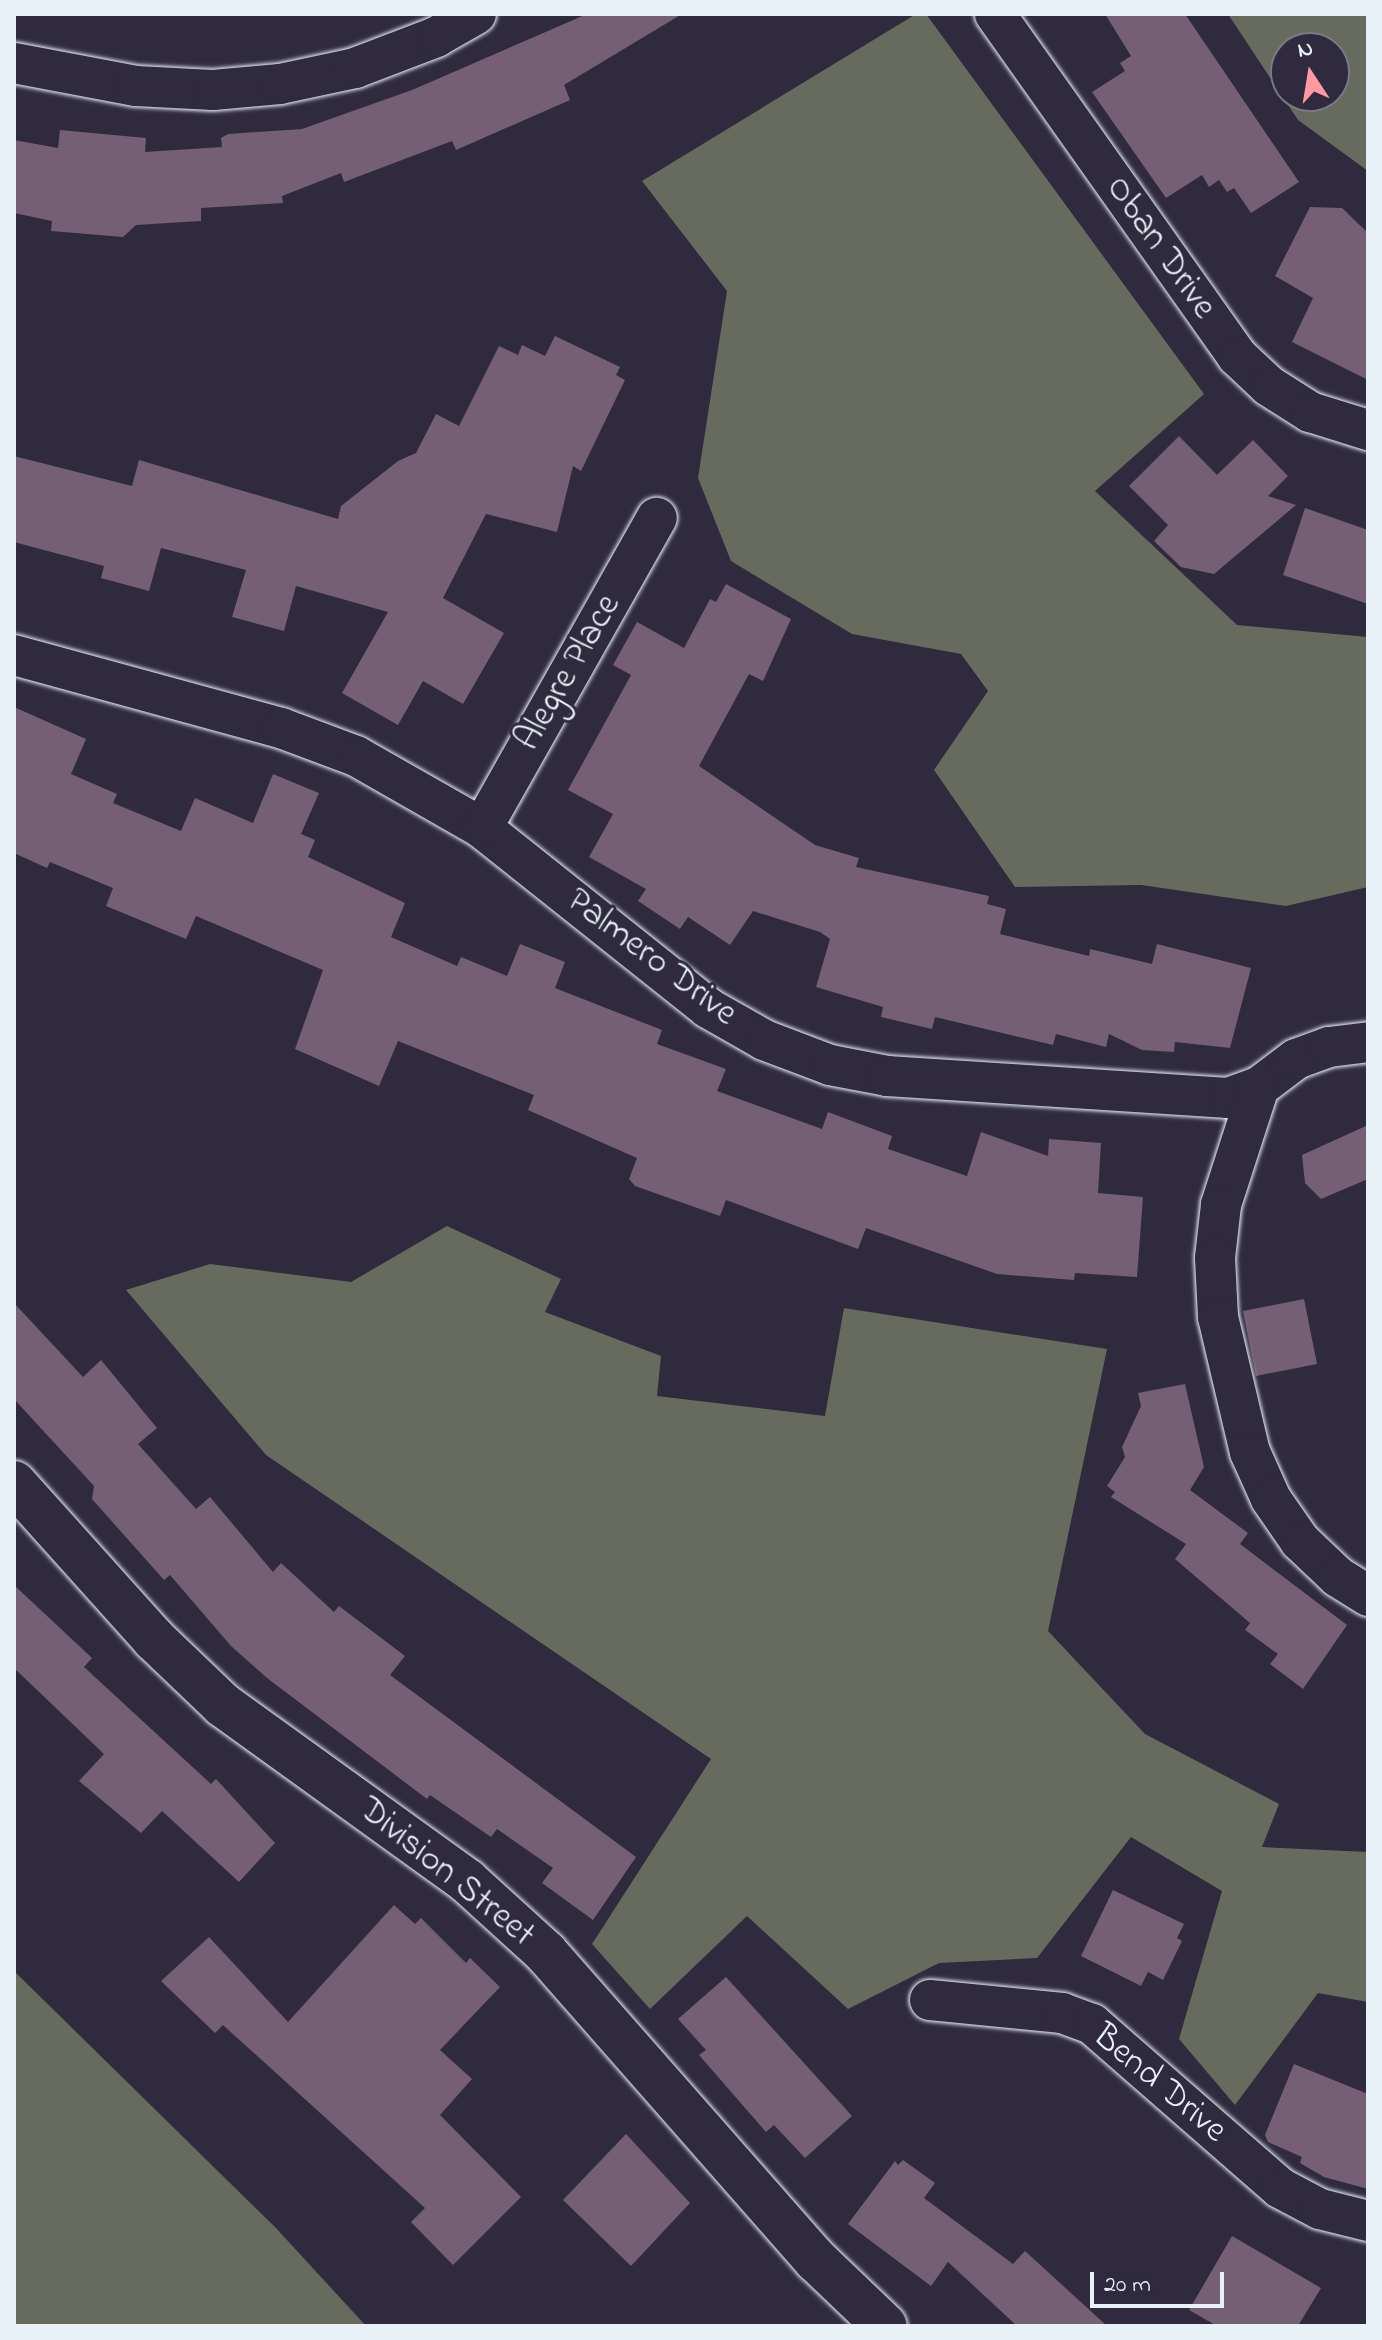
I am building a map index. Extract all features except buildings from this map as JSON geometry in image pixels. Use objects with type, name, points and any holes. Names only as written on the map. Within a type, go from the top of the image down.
[{"type":"street","points":[[14,63],[136,86],[213,90],[280,84],[355,68],[436,37],[476,14]]},
{"type":"street","name":"Oban Drive","points":[[995,14],[1237,356],[1269,386],[1310,412],[1368,430]]},
{"type":"street","name":"Alegre Place","points":[[482,828],[657,518]]},
{"type":"street","name":"Palmero Drive","points":[[14,655],[281,728],[356,756],[482,828],[708,1008],[764,1040],[830,1065],[887,1076],[1228,1098],[1259,1087],[1296,1059],[1329,1047],[1368,1042]]},
{"type":"street","points":[[1259,1087],[1221,1205],[1215,1258],[1218,1317],[1250,1452],[1271,1499],[1300,1541],[1338,1577],[1368,1596]]},
{"type":"street","name":"Division Street","points":[[14,1483],[154,1639],[223,1705],[467,1881],[546,1953],[816,2260],[885,2326]]},
{"type":"street","name":"Bend Drive","points":[[930,2000],[1062,2013],[1092,2024],[1280,2188],[1320,2209],[1368,2221]]},
{"type":"green space","points":[[916,14],[926,14],[1204,394],[1095,491],[1237,625],[1368,637],[1368,887],[1286,906],[1141,885],[1015,887],[934,770],[988,691],[961,654],[852,634],[731,561],[698,478],[727,291],[642,181]]},
{"type":"green space","points":[[1228,14],[1368,14],[1368,171],[1298,120],[1293,112],[1350,112],[1350,32],[1270,32],[1270,78]]},
{"type":"green space","points":[[447,1226],[561,1279],[545,1312],[661,1356],[657,1396],[825,1416],[844,1308],[1107,1349],[1048,1631],[1145,1734],[1279,1804],[1262,1847],[1368,1852],[1368,2002],[1318,1993],[1235,2105],[1179,2039],[1222,1891],[1131,1837],[1037,1958],[939,1963],[848,2009],[747,1916],[650,2009],[592,1944],[711,1759],[266,1455],[126,1290],[210,1264],[351,1282]]},
{"type":"green space","points":[[14,1971],[276,2228],[366,2326],[14,2326]]}]
